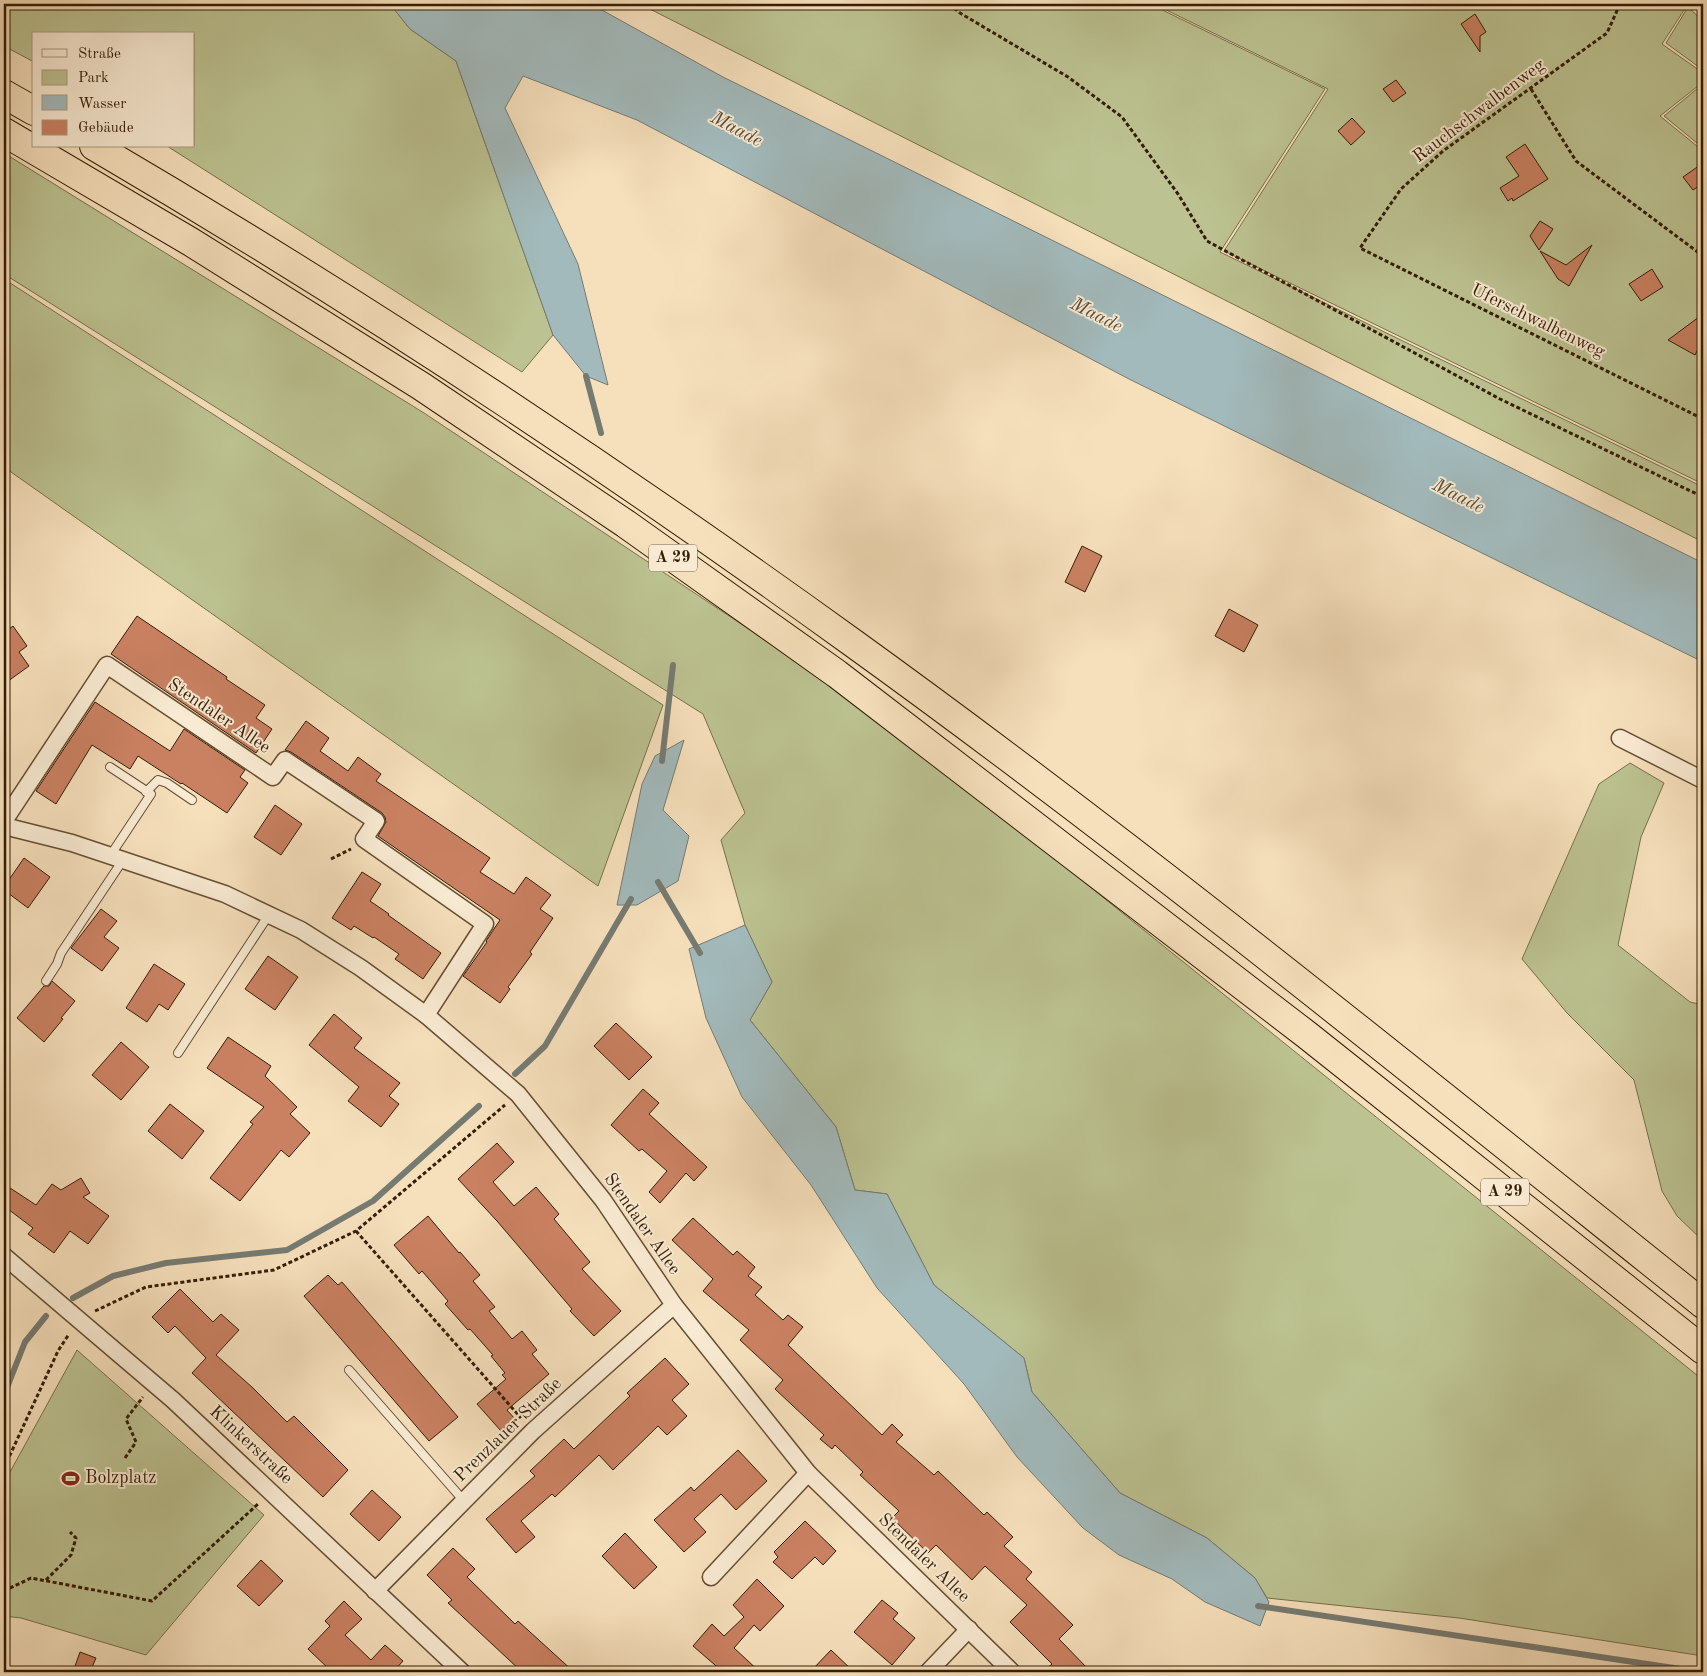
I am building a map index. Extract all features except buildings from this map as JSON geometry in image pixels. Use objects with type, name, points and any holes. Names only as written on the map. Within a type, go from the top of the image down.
[{"type":"highway","points":[[4,94],[32,110]]},
{"type":"highway","name":"A 29","points":[[4,132],[191,242],[421,386],[626,524],[837,674],[1307,1035],[1703,1350]]},
{"type":"highway","name":"A 29","points":[[97,148],[213,216],[438,358],[648,499],[853,643],[1070,804],[1265,956],[1703,1304]]},
{"type":"street","name":"Stendaler Allee","points":[[4,820],[107,665],[273,777],[285,760],[339,795],[376,821],[364,839],[485,924],[426,1015]]},
{"type":"street","points":[[1620,738],[1703,780]]},
{"type":"street","name":"Stendaler Allee","points":[[4,826],[72,843],[224,894],[301,930],[361,968],[426,1015],[518,1094],[603,1200],[674,1305],[808,1473],[1012,1672]]},
{"type":"street","name":"Klinkerstraße","points":[[4,1256],[154,1383],[462,1672]]},
{"type":"street","name":"Prenzlauer Straße","points":[[375,1591],[533,1431],[674,1305]]},
{"type":"street","points":[[711,1578],[808,1473]]},
{"type":"street","points":[[928,1672],[969,1630]]},
{"type":"lane","points":[[46,981],[151,794],[110,767]]},
{"type":"lane","points":[[146,792],[158,780],[167,783],[192,800]]},
{"type":"lane","points":[[178,1053],[268,916]]},
{"type":"lane","points":[[350,1370],[464,1501]]},
{"type":"path","points":[[949,4],[1068,77],[1122,118],[1178,194],[1207,241],[1500,399],[1703,497]]},
{"type":"path","name":"Rauchschwalbenweg","points":[[1360,248],[1401,189],[1444,151],[1607,34],[1620,4]]},
{"type":"path","points":[[1531,89],[1576,161],[1703,256]]},
{"type":"path","name":"Uferschwalbenweg","points":[[1360,248],[1703,419]]},
{"type":"path","points":[[4,1468],[58,1352],[79,1318],[146,1287],[274,1270],[356,1231],[518,1094]]},
{"type":"path","points":[[356,1231],[533,1431]]},
{"type":"path","points":[[125,1458],[136,1442],[126,1419],[154,1383]]},
{"type":"path","points":[[4,1592],[31,1578],[152,1601],[272,1492]]},
{"type":"path","points":[[45,1580],[71,1555],[76,1538],[70,1532]]},
{"type":"green space","points":[[4,4],[390,4],[410,29],[456,61],[553,335],[522,372],[170,148],[195,148],[195,32],[32,32],[32,61],[4,46]]},
{"type":"green space","points":[[640,4],[1150,4],[1325,89],[1220,252],[1703,487],[1703,542]]},
{"type":"green space","points":[[1154,4],[1688,4],[1662,44],[1703,73],[1703,82],[1660,116],[1703,151],[1703,484],[1224,251],[1328,89]]},
{"type":"green space","points":[[1688,7],[1703,21],[1703,70],[1666,43]]},
{"type":"green space","points":[[1703,84],[1703,148],[1664,116]]},
{"type":"green space","points":[[4,153],[424,413],[869,709],[1703,1380],[1703,1656],[1459,1618],[1267,1598],[1255,1578],[1207,1538],[1120,1493],[1032,1392],[1024,1358],[934,1285],[887,1194],[855,1190],[836,1127],[750,1020],[772,982],[745,925],[721,840],[745,813],[703,714],[4,274]]},
{"type":"green space","points":[[4,279],[663,705],[598,886],[11,472],[4,462]]},
{"type":"green space","points":[[1630,763],[1664,783],[1641,837],[1618,945],[1690,1002],[1703,1005],[1703,1241],[1677,1216],[1662,1191],[1634,1080],[1567,1013],[1522,959],[1599,784]]},
{"type":"green space","points":[[77,1350],[264,1515],[146,1655],[21,1618],[4,1616],[4,1483]]},
{"type":"water","name":"Maade","points":[[390,4],[591,4],[723,77],[1703,563],[1703,662],[1129,379],[637,120],[523,76],[505,108],[578,264],[608,385],[586,376],[553,335],[456,61],[410,29]]},
{"type":"water","points":[[684,740],[663,810],[689,836],[678,881],[637,905],[617,905],[642,784],[655,756]]},
{"type":"water","points":[[745,925],[772,982],[750,1020],[836,1127],[855,1190],[887,1194],[934,1285],[1024,1358],[1032,1392],[1120,1493],[1207,1538],[1255,1578],[1269,1602],[1260,1626],[1205,1602],[1172,1579],[1119,1555],[1083,1528],[1017,1457],[964,1384],[877,1288],[811,1185],[742,1097],[706,1018],[689,949]]},
{"type":"waterway","points":[[586,376],[601,433]]},
{"type":"waterway","points":[[662,761],[673,665]]},
{"type":"waterway","points":[[658,882],[700,953]]},
{"type":"waterway","points":[[515,1074],[545,1046],[631,899]]},
{"type":"waterway","points":[[73,1298],[113,1276],[166,1263],[287,1250],[373,1201],[479,1106]]},
{"type":"waterway","points":[[4,1395],[25,1342],[46,1316]]},
{"type":"waterway","points":[[1258,1606],[1694,1671]]},
{"type":"place","name":"Bolzplatz","points":[[71,1478]]}]
